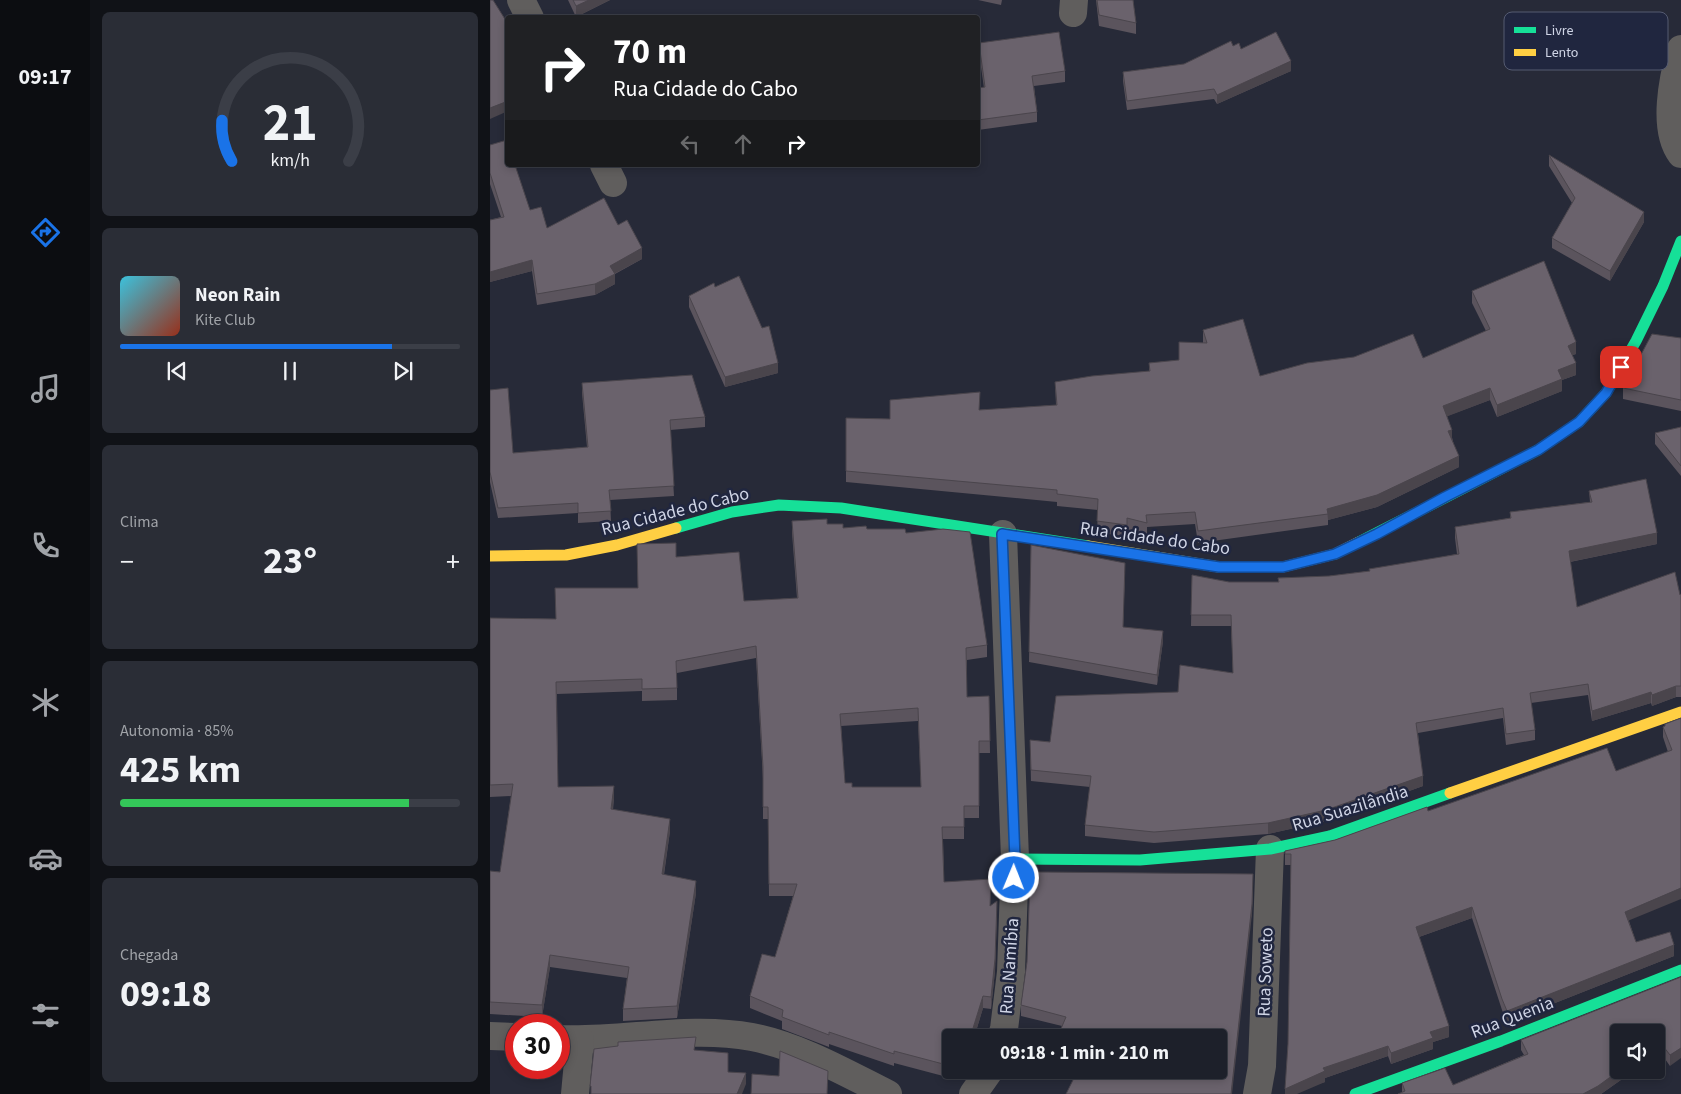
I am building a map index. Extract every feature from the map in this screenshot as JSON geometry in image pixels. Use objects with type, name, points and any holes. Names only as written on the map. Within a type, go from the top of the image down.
[{"type":"street","points":[[521,0],[528,15]]},
{"type":"street","points":[[1681,49],[1674,76],[1670,114],[1675,147],[1681,154]]},
{"type":"street","name":"Rua Cidade do Cabo","points":[[490,556],[574,553],[617,545],[732,512],[779,505],[841,508],[1219,567],[1283,567],[1335,554],[1538,450],[1579,422],[1606,393],[1636,341],[1663,286],[1681,241]]},
{"type":"street","name":"Rua Namíbia","points":[[1002,534],[1015,859],[1010,972],[1004,1029]]},
{"type":"street","name":"Rua Suazilândia","points":[[1015,859],[1140,860],[1270,850],[1330,836],[1681,712]]},
{"type":"street","name":"Rua Soweto","points":[[1256,1094],[1262,1066],[1270,850]]},
{"type":"street","name":"Rua Quenia","points":[[1355,1094],[1501,1041],[1681,970]]},
{"type":"street","points":[[570,1040],[700,1032],[752,1037],[804,1052],[888,1094]]},
{"type":"street","points":[[490,1036],[505,1037]]},
{"type":"street","points":[[570,1049],[575,1094]]},
{"type":"street","points":[[972,1094],[983,1079]]},
{"type":"building","points":[[490,0],[493,0],[505,19],[505,102],[490,108]]},
{"type":"building","points":[[573,0],[589,0],[576,6]]},
{"type":"building","points":[[1097,0],[1133,0],[1136,23],[1099,15]]},
{"type":"building","points":[[1059,32],[1065,71],[1032,76],[1037,112],[980,120],[980,88],[985,87],[980,43]]},
{"type":"building","points":[[1276,32],[1291,61],[1217,95],[1214,89],[1127,101],[1123,72],[1184,64],[1231,41],[1233,46],[1239,43],[1241,49]]},
{"type":"building","points":[[505,141],[505,167],[516,167],[530,210],[541,207],[547,228],[604,198],[618,225],[627,220],[642,248],[610,266],[615,274],[595,284],[537,294],[532,260],[490,272],[490,220],[504,217],[490,173],[490,145]]},
{"type":"building","points":[[1549,155],[1644,212],[1610,271],[1552,238],[1575,198]]},
{"type":"building","points":[[1544,261],[1576,342],[1568,346],[1576,363],[1558,370],[1562,379],[1497,405],[1490,388],[1443,406],[1452,430],[1448,431],[1459,456],[1377,495],[1327,509],[1328,514],[1198,531],[1195,512],[1146,515],[1147,523],[1127,518],[1127,525],[1097,521],[1098,499],[1057,494],[1057,490],[846,471],[846,418],[890,419],[890,400],[980,392],[979,410],[1057,405],[1055,382],[1092,376],[1150,371],[1149,363],[1179,360],[1179,342],[1207,343],[1203,330],[1243,319],[1260,376],[1307,363],[1354,357],[1413,334],[1423,358],[1490,329],[1472,291]]},
{"type":"building","points":[[739,276],[762,328],[769,326],[778,363],[725,377],[689,296],[714,283],[715,287]]},
{"type":"building","points":[[1652,334],[1681,338],[1681,400],[1623,388]]},
{"type":"building","points":[[692,375],[705,417],[670,420],[674,486],[609,490],[611,511],[578,513],[578,503],[498,508],[490,472],[490,390],[508,388],[513,453],[588,447],[582,383]]},
{"type":"building","points":[[1681,427],[1681,466],[1655,433]]},
{"type":"building","points":[[1646,479],[1657,533],[1569,551],[1577,607],[1675,572],[1681,594],[1681,686],[1652,695],[1651,692],[1592,711],[1588,684],[1530,693],[1535,730],[1506,734],[1503,708],[1416,723],[1423,776],[1326,810],[1268,823],[1154,832],[1085,825],[1091,776],[1031,770],[1030,740],[1050,742],[1056,696],[1178,692],[1180,665],[1233,673],[1231,615],[1191,615],[1192,575],[1229,582],[1279,582],[1278,578],[1329,576],[1370,571],[1369,569],[1459,554],[1455,527],[1511,518],[1510,512],[1592,502],[1589,491]]},
{"type":"building","points":[[827,519],[827,524],[843,524],[843,528],[866,526],[867,529],[905,529],[906,533],[943,529],[970,532],[987,645],[966,648],[967,697],[989,696],[990,741],[979,741],[979,806],[964,806],[964,827],[942,827],[944,882],[991,879],[990,906],[997,901],[995,959],[991,997],[983,996],[973,1029],[942,1029],[942,1064],[894,1051],[894,1054],[829,1032],[829,1035],[782,1017],[783,1010],[750,996],[762,954],[775,957],[797,884],[769,884],[768,807],[763,807],[763,767],[756,646],[676,661],[677,688],[642,689],[642,679],[556,682],[558,787],[614,786],[611,809],[670,819],[662,874],[696,881],[677,1006],[623,1009],[629,967],[550,955],[542,1005],[490,1002],[490,871],[500,872],[513,784],[490,785],[490,618],[556,619],[555,588],[638,588],[637,544],[676,543],[676,557],[739,552],[744,601],[798,598],[792,521]],"holes":[[[918,708],[921,787],[852,787],[852,783],[845,783],[840,714]]]},
{"type":"building","points":[[1031,545],[1125,563],[1123,627],[1163,631],[1157,675],[1029,652]]},
{"type":"building","points":[[1681,718],[1681,888],[1625,912],[1636,942],[1670,932],[1674,945],[1507,1011],[1472,907],[1416,927],[1449,1026],[1430,1032],[1433,1038],[1391,1053],[1388,1046],[1323,1068],[1325,1071],[1285,1089],[1288,1044],[1291,854],[1285,854],[1285,851],[1335,840],[1427,807],[1428,811],[1607,748],[1616,771],[1672,750],[1663,727],[1665,724]]},
{"type":"building","points":[[1038,872],[1253,874],[1252,904],[1231,1094],[1066,1094],[1074,1079],[1227,1079],[1227,1029],[1061,1029],[1066,1017],[1021,1005],[1027,962],[1030,879]]},
{"type":"building","points":[[1681,977],[1681,1048],[1670,1055],[1665,1048],[1665,1024],[1610,1024],[1610,1077],[1583,1094],[1398,1094],[1405,1091],[1402,1083],[1445,1068],[1453,1085],[1528,1054],[1521,1040]]},
{"type":"building","points":[[696,1037],[694,1050],[728,1053],[728,1072],[746,1073],[737,1094],[591,1094],[590,1086],[594,1049],[618,1046],[618,1042]]},
{"type":"building","points":[[780,1051],[828,1071],[827,1094],[751,1094],[752,1074],[779,1076]]},
{"type":"traffic: fast","points":[[1359,542],[1538,450],[1579,422],[1606,393],[1636,341],[1663,286],[1681,241]]},
{"type":"traffic: fast","points":[[676,528],[732,512],[779,505],[841,508],[1088,546]]},
{"type":"traffic: fast","points":[[1015,859],[1140,860],[1270,849],[1330,836],[1450,793]]},
{"type":"traffic: fast","points":[[1355,1094],[1501,1041],[1681,970]]},
{"type":"traffic: slow","points":[[490,556],[566,555],[617,545],[676,528]]},
{"type":"traffic: slow","points":[[1088,546],[1219,567],[1283,567],[1335,554],[1359,542]]},
{"type":"traffic: slow","points":[[1450,793],[1681,712]]},
{"type":"route","points":[[1014,878],[1015,859],[1002,534],[1219,567],[1283,567],[1335,554],[1538,450],[1579,422],[1606,393],[1621,367]]}]
